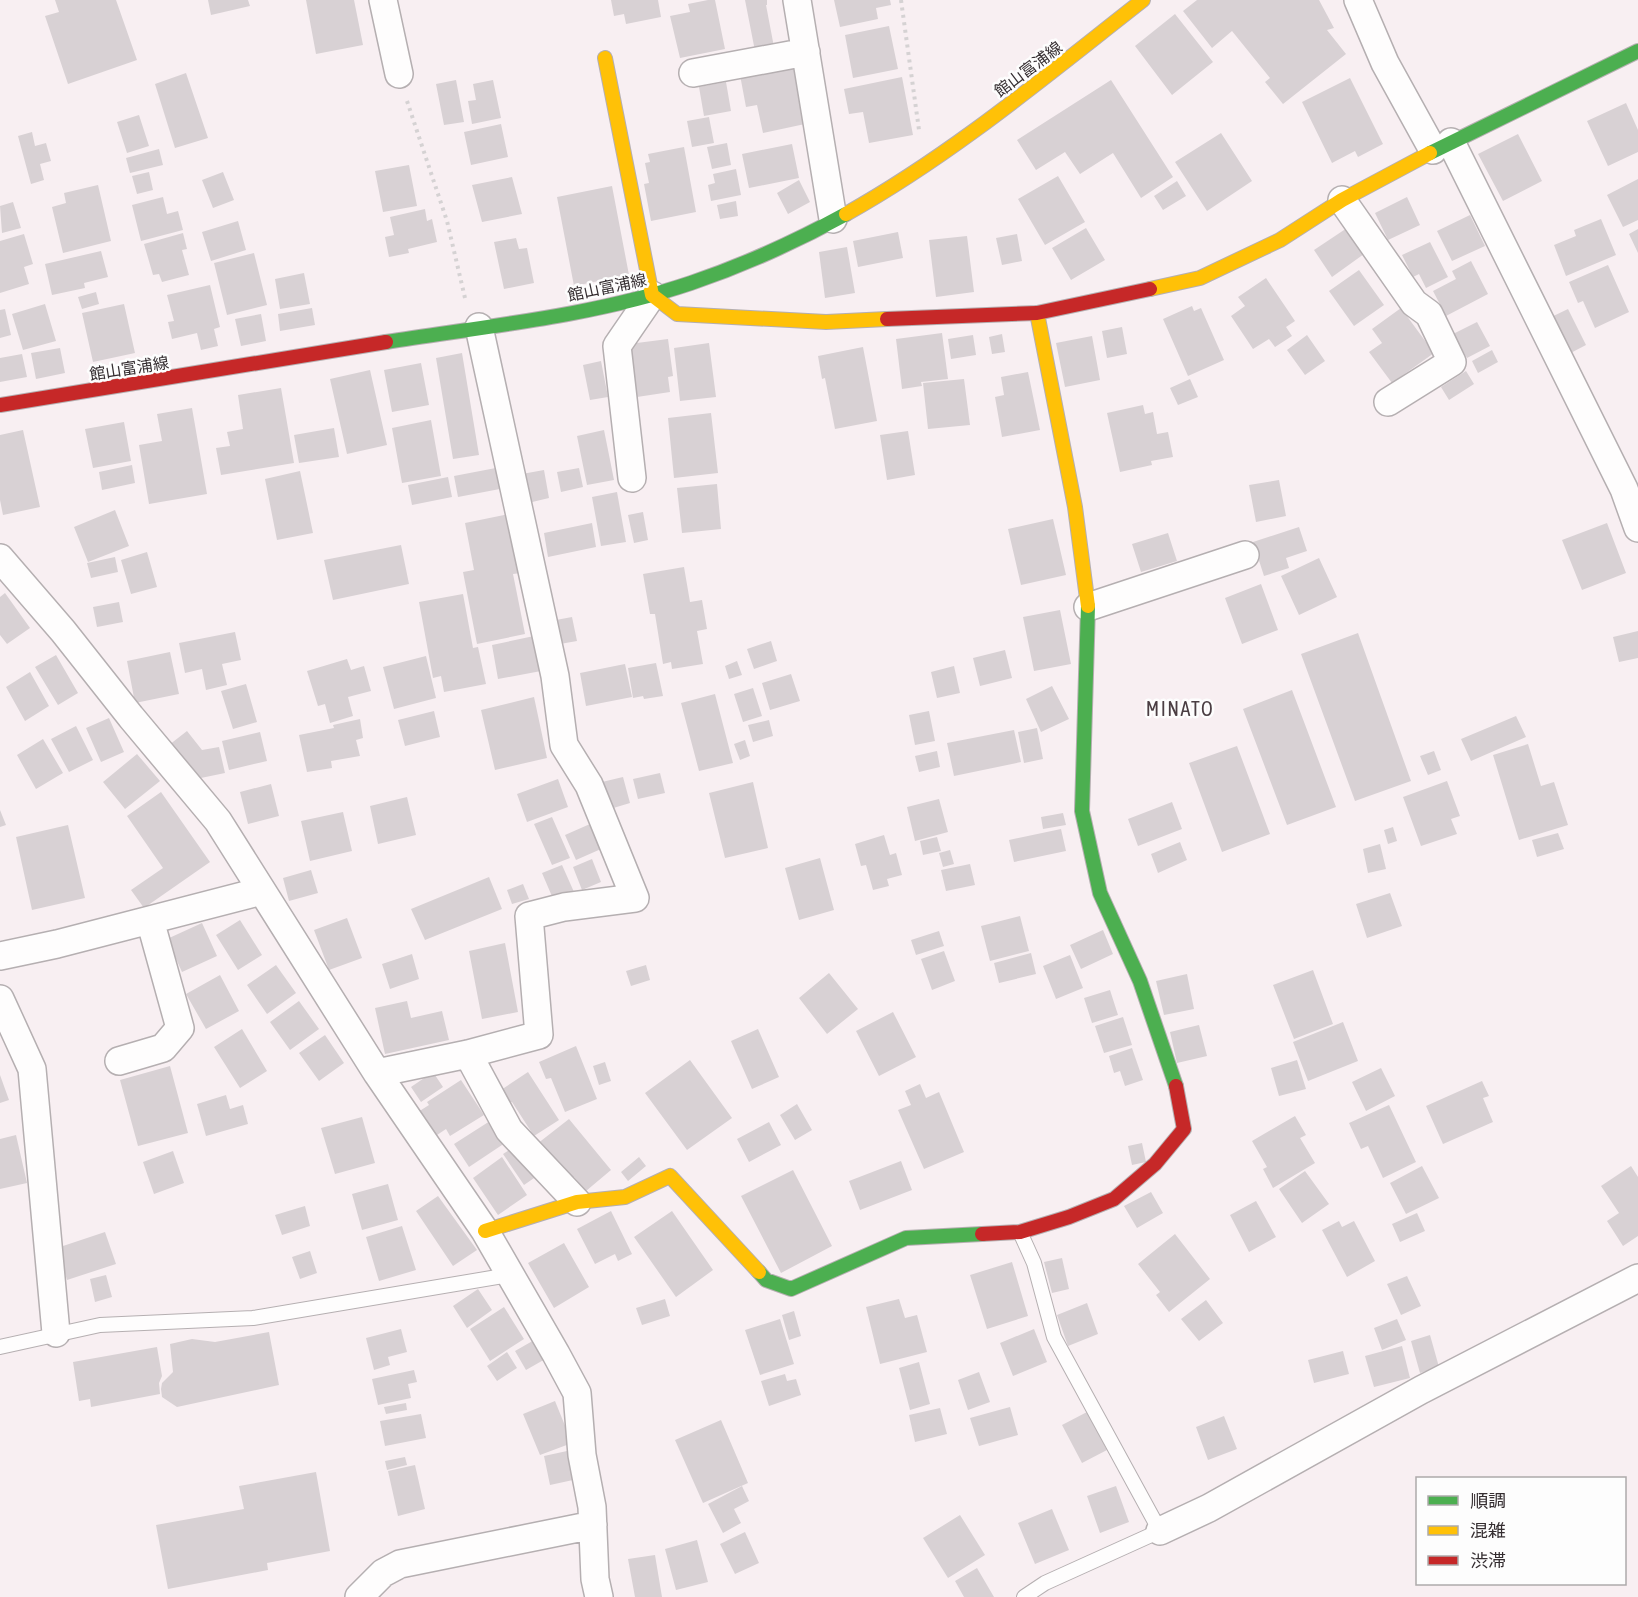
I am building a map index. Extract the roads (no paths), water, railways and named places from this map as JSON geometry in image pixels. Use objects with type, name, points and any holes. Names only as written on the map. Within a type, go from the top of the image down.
[{"type":"street","points":[[383,0],[399,75]]},
{"type":"street","points":[[797,0],[833,219]]},
{"type":"street","name":"館山富浦線","points":[[0,405],[479,327],[652,294],[726,270],[833,219],[924,166],[1025,93],[1143,0]]},
{"type":"street","points":[[1358,0],[1385,63],[1442,146],[1624,489],[1638,528]]},
{"type":"street","points":[[605,58],[652,294],[677,314],[825,322],[1037,314],[1200,278],[1280,240],[1342,200],[1442,146],[1638,51]]},
{"type":"street","points":[[693,73],[806,52]]},
{"type":"street","points":[[1342,200],[1414,303],[1429,314],[1452,362],[1388,402]]},
{"type":"street","points":[[632,478],[617,346],[652,294]]},
{"type":"street","points":[[484,1231],[577,1202],[625,1197],[670,1176],[766,1280],[791,1289],[906,1238],[1020,1233],[1114,1199],[1155,1164],[1184,1129],[1176,1086],[1140,981],[1100,893],[1082,811],[1088,607],[1075,507],[1037,314]]},
{"type":"street","points":[[377,1073],[468,1054],[539,1035],[529,916],[564,907],[635,898],[589,785],[564,745],[555,676],[479,327]]},
{"type":"street","points":[[1088,607],[1245,555]]},
{"type":"street","points":[[0,558],[63,631],[130,717],[218,821],[377,1073],[484,1231],[577,1393],[582,1455],[592,1507],[595,1579],[599,1597]]},
{"type":"street","points":[[0,956],[262,891]]},
{"type":"street","points":[[119,1061],[163,1048],[180,1028],[150,920]]},
{"type":"street","points":[[0,999],[32,1069],[57,1333]]},
{"type":"street","points":[[468,1054],[509,1130],[577,1202]]},
{"type":"street","points":[[1160,1531],[1209,1508],[1421,1390],[1638,1278]]},
{"type":"street","points":[[359,1597],[383,1573],[400,1564],[593,1525]]},
{"type":"lane","points":[[1020,1233],[1034,1263],[1054,1337],[1160,1531],[1045,1583],[1024,1597]]},
{"type":"lane","points":[[0,1347],[100,1325],[253,1318],[509,1275]]},
{"type":"district","name":"MINATO","points":[[1180,708]]}]
